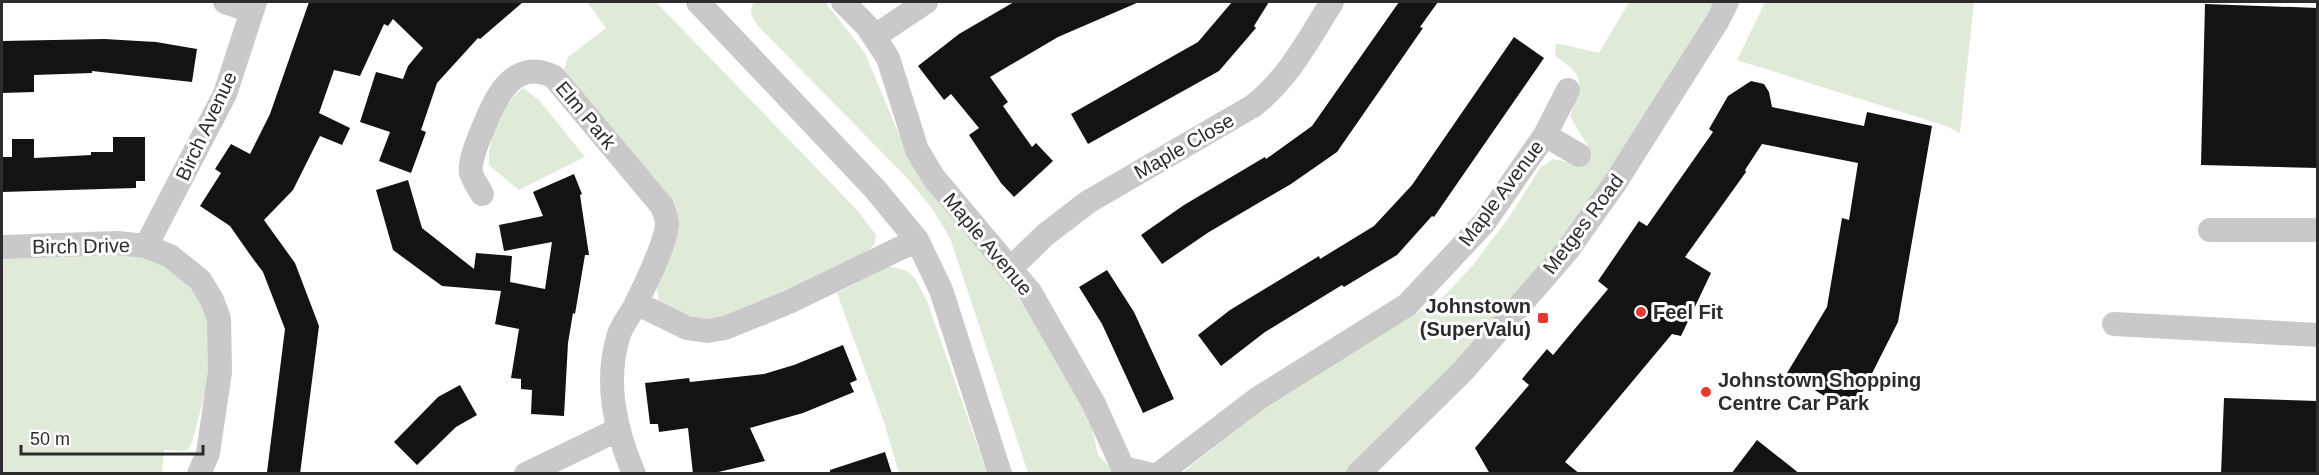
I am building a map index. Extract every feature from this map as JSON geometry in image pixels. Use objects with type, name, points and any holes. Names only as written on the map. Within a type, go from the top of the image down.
[{"type":"street","points":[[225,2],[254,6]]},
{"type":"street","name":"Maple Avenue","points":[[843,2],[875,36],[888,58],[917,150],[934,178],[1030,292],[1088,393],[1123,468],[1148,474]]},
{"type":"street","points":[[875,36],[926,2]]},
{"type":"street","name":"Maple Close","points":[[1011,268],[1045,235],[1088,202],[1253,105],[1272,91],[1287,73],[1332,2]]},
{"type":"street","name":"Metges Road","points":[[1358,474],[1463,371],[1567,251],[1615,183],[1718,20],[1727,2]]},
{"type":"street","points":[[705,4],[875,189],[917,240],[941,290],[1000,474]]},
{"type":"street","name":"Birch Avenue","points":[[146,246],[225,94],[254,6]]},
{"type":"street","name":"Elm Park","points":[[482,194],[471,172],[476,147],[496,98],[521,74],[542,71],[554,77],[662,206],[667,222],[664,239],[620,333],[614,355],[613,405],[617,430],[634,474]]},
{"type":"street","name":"Maple Avenue","points":[[1159,474],[1257,399],[1407,305],[1484,222],[1545,135],[1568,90]]},
{"type":"street","points":[[1545,135],[1579,155]]},
{"type":"street","points":[[2210,230],[2318,230]]},
{"type":"street","points":[[636,303],[687,327],[707,331],[725,328],[789,302],[917,240]]},
{"type":"street","name":"Birch Drive","points":[[2,247],[117,243],[146,246],[170,256],[200,280],[212,300],[219,319],[220,372],[208,453],[199,474]]},
{"type":"street","points":[[2114,324],[2318,335]]},
{"type":"street","points":[[526,474],[617,430]]},
{"type":"green space","points":[[587,2],[656,2],[858,211],[876,235],[875,243],[871,248],[849,262],[746,311],[707,320],[693,319],[659,301],[656,283],[674,243],[601,118],[564,70],[568,57],[606,28]]},
{"type":"green space","points":[[754,2],[825,2],[865,53],[906,151],[1032,316],[1091,422],[1098,455],[1116,473],[1028,473],[950,238],[931,207],[907,178],[758,26],[751,14]]},
{"type":"green space","points":[[1629,2],[1715,2],[1576,224],[1491,327],[1379,443],[1345,473],[1181,474],[1280,395],[1444,296],[1473,265],[1509,217],[1541,167],[1553,159],[1576,164],[1587,145],[1570,116],[1579,81],[1573,70],[1555,56],[1556,43],[1599,53]]},
{"type":"green space","points":[[1765,2],[1974,2],[1960,133],[1946,126],[1737,60]]},
{"type":"green space","points":[[523,88],[539,100],[585,157],[519,190],[489,165],[489,155],[493,133],[502,113]]},
{"type":"green space","points":[[130,252],[178,271],[206,309],[212,366],[192,443],[188,450],[164,450],[162,473],[2,473],[2,256]]},
{"type":"green space","points":[[888,267],[904,270],[913,276],[927,301],[987,473],[899,473],[884,422],[837,293]]},
{"type":"building","points":[[309,2],[523,2],[480,39],[478,38],[437,83],[421,130],[426,132],[411,173],[379,161],[390,132],[360,122],[376,72],[403,79],[408,66],[423,48],[393,19],[388,26],[384,24],[360,76],[334,70],[319,113],[350,128],[342,145],[320,136],[293,190],[264,220],[295,263],[319,326],[300,474],[279,474],[267,472],[285,329],[263,272],[230,226],[200,206],[221,173],[215,169],[231,144],[250,154],[270,114]]},
{"type":"building","points":[[1014,2],[1139,2],[1058,37],[990,77],[1008,102],[1003,106],[1032,147],[1036,143],[1053,161],[1014,197],[1001,183],[969,135],[979,128],[951,94],[944,100],[918,66],[959,34]]},
{"type":"building","points":[[1232,2],[1269,2],[1254,26],[1256,28],[1219,71],[1088,144],[1071,114],[1198,42]]},
{"type":"building","points":[[1399,2],[1438,2],[1420,27],[1423,28],[1337,152],[1291,184],[1209,232],[1162,264],[1141,235],[1184,205],[1265,157],[1266,159],[1312,126]]},
{"type":"building","points":[[2205,4],[2318,8],[2318,168],[2201,165]]},
{"type":"building","points":[[1514,37],[1544,58],[1434,217],[1432,216],[1397,255],[1265,332],[1221,366],[1198,335],[1230,310],[1374,226],[1412,185]]},
{"type":"building","points":[[104,39],[156,42],[197,49],[192,82],[92,71],[92,73],[34,75],[34,92],[2,93],[2,41]]},
{"type":"building","points":[[1751,81],[1764,84],[1769,92],[1772,107],[1864,126],[1867,112],[1932,126],[1898,322],[1852,413],[1787,373],[1827,307],[1842,218],[1849,220],[1858,163],[1762,144],[1745,170],[1746,172],[1685,257],[1711,273],[1681,336],[1672,334],[1565,462],[1580,474],[1490,474],[1475,448],[1529,385],[1522,379],[1547,349],[1553,355],[1608,289],[1598,281],[1639,221],[1647,226],[1713,132],[1709,129],[1728,96]]},
{"type":"building","points":[[113,137],[145,137],[145,181],[136,181],[136,188],[2,192],[2,157],[12,157],[12,139],[34,139],[34,158],[113,152]]},
{"type":"building","points":[[574,174],[582,194],[580,195],[589,255],[585,255],[568,343],[564,416],[531,414],[532,390],[521,389],[521,379],[511,378],[519,329],[495,324],[501,291],[442,286],[393,250],[376,190],[408,180],[422,228],[474,269],[476,253],[512,256],[510,282],[545,289],[552,242],[504,251],[499,225],[543,216],[533,192]]},
{"type":"building","points":[[1107,270],[1134,312],[1174,399],[1143,413],[1102,324],[1079,287]]},
{"type":"building","points":[[843,345],[857,380],[850,383],[854,392],[803,413],[750,428],[765,461],[710,474],[693,474],[688,428],[659,432],[658,424],[650,424],[645,383],[689,378],[690,382],[764,374],[794,365]]},
{"type":"building","points":[[460,385],[477,415],[456,427],[417,465],[394,442],[438,397]]},
{"type":"building","points":[[2224,398],[2318,401],[2318,474],[2221,474]]},
{"type":"building","points":[[1757,440],[1800,474],[1731,474]]},
{"type":"building","points":[[885,452],[892,474],[830,474],[830,470]]},
{"type":"place","name":"Feel Fit","points":[[1641,312]]},
{"type":"place","name":"Johnstown (SuperValu)","points":[[1543,318]]},
{"type":"place","name":"Johnstown Shopping Centre Car Park","points":[[1706,392]]}]
